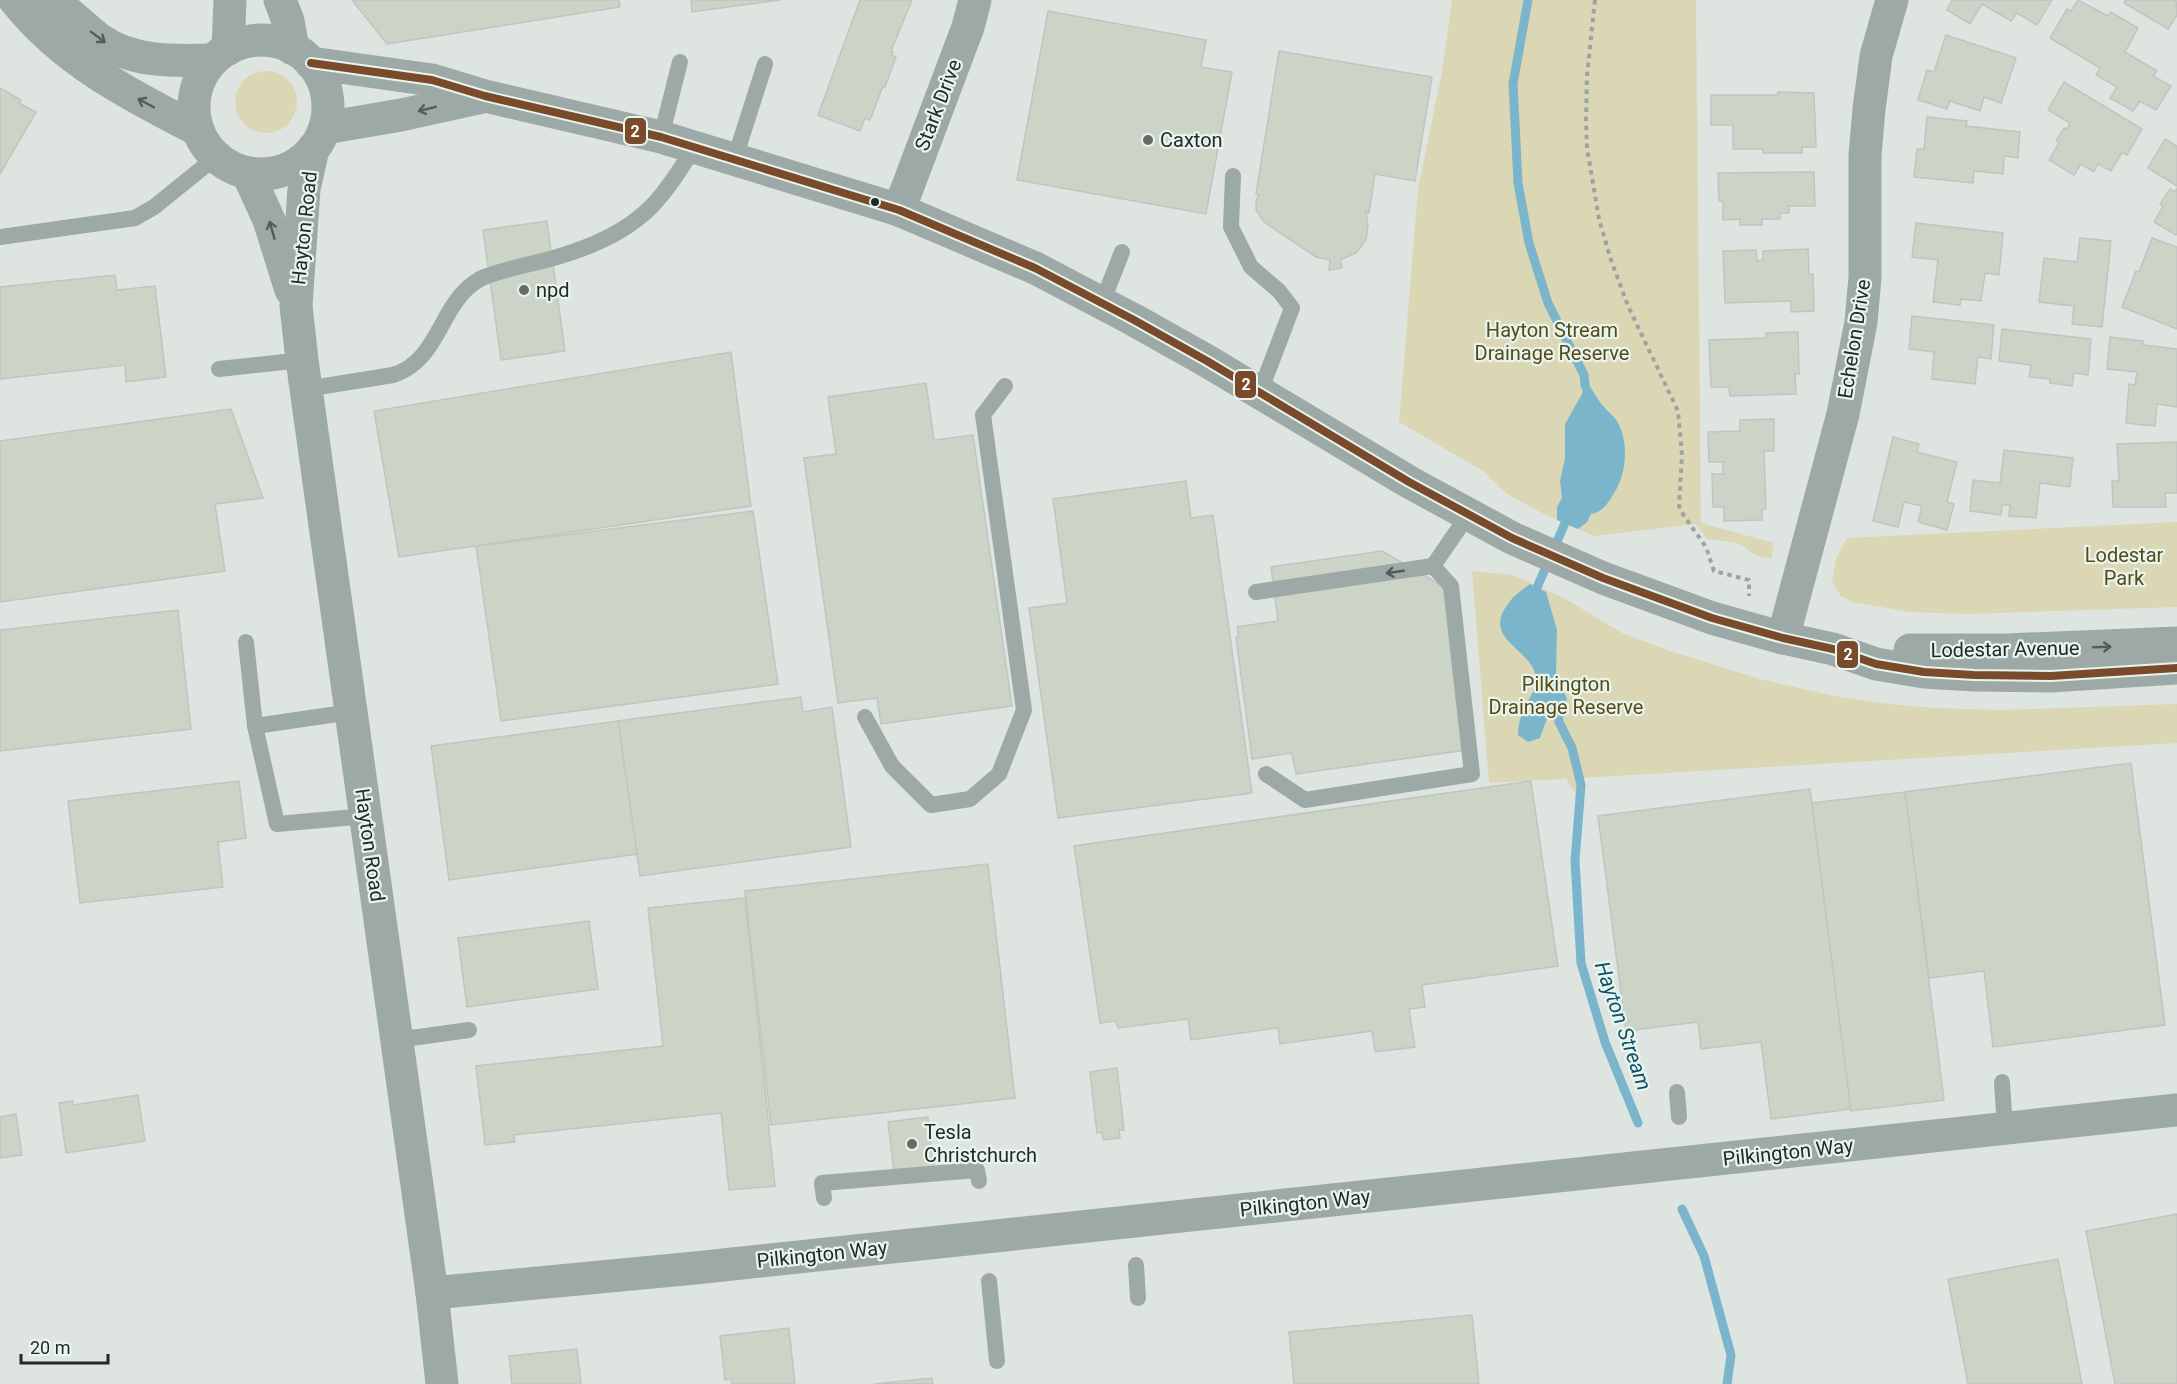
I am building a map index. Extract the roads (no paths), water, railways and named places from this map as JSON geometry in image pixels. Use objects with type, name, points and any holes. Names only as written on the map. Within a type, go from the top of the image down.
[{"type":"street","points":[[15,0],[34,24],[70,56],[132,96],[198,130]]},
{"type":"street","points":[[52,0],[100,39],[116,50],[133,56],[178,61],[220,54],[249,41],[272,41],[302,56]]},
{"type":"street","points":[[230,0],[220,54],[201,77],[194,96],[194,116],[205,145],[216,157],[231,168],[248,174],[284,171],[300,162],[319,139],[328,105],[323,83],[302,56],[280,0]]},
{"type":"street","name":"Stark Drive","points":[[899,210],[968,27],[975,0]]},
{"type":"street","name":"Echelon Drive","points":[[1784,638],[1843,414],[1861,322],[1865,277],[1865,155],[1869,109],[1876,56],[1892,0]]},
{"type":"street","name":"Lodestar Avenue","points":[[302,56],[432,80],[485,96],[661,137],[899,210],[1035,268],[1102,303],[1260,392],[1468,515],[1580,568],[1712,618],[1833,649],[1876,664],[1924,672],[2051,676],[2177,668]]},
{"type":"street","name":"Lodestar Avenue","points":[[319,139],[401,115],[485,96]]},
{"type":"street","name":"Hayton Road","points":[[319,139],[304,189],[296,306],[432,1293],[442,1384]]},
{"type":"street","name":"Hayton Road","points":[[248,174],[269,220],[296,306]]},
{"type":"street","name":"Lodestar Avenue","points":[[1833,649],[2007,650],[2177,643]]},
{"type":"street","name":"Pilkington Way","points":[[432,1293],[695,1268],[2177,1110]]},
{"type":"lane","points":[[661,137],[680,62]]},
{"type":"lane","points":[[734,161],[765,64]]},
{"type":"lane","points":[[219,369],[304,375],[393,375],[406,371],[419,361],[429,348],[460,297],[480,279],[577,251],[616,234],[653,206],[694,148]]},
{"type":"lane","points":[[0,237],[135,218],[154,207],[216,157]]},
{"type":"lane","points":[[1233,176],[1231,227],[1251,267],[1279,291],[1292,308],[1260,392]]},
{"type":"lane","points":[[1102,303],[1122,252]]},
{"type":"lane","points":[[865,717],[892,766],[931,805],[970,799],[999,774],[1024,710],[983,415],[1005,386]]},
{"type":"lane","points":[[1256,592],[1433,566],[1468,515]]},
{"type":"lane","points":[[1266,774],[1305,800],[1472,774],[1451,586],[1433,566]]},
{"type":"lane","points":[[246,642],[255,726],[277,824],[366,816]]},
{"type":"lane","points":[[255,726],[351,712]]},
{"type":"lane","points":[[397,1040],[469,1030]]},
{"type":"lane","points":[[2002,1083],[2005,1129]]},
{"type":"lane","points":[[1677,1092],[1679,1117]]},
{"type":"lane","points":[[824,1198],[822,1183],[977,1170],[979,1181]]},
{"type":"lane","points":[[1136,1264],[1138,1298]]},
{"type":"lane","points":[[989,1281],[997,1361]]},
{"type":"water","points":[[1584,375],[1598,400],[1614,417],[1621,429],[1625,457],[1622,477],[1610,500],[1602,509],[1591,514],[1587,522],[1578,529],[1557,520],[1557,507],[1562,498],[1560,481],[1565,458],[1565,424],[1582,394]]},
{"type":"water","points":[[1530,584],[1546,592],[1557,630],[1556,673],[1567,699],[1559,722],[1552,715],[1546,721],[1540,738],[1528,742],[1518,735],[1518,728],[1521,715],[1536,683],[1534,669],[1506,638],[1501,630],[1500,621],[1509,602]]},
{"type":"waterway","name":"Hayton Stream","points":[[1528,0],[1513,84],[1518,183],[1529,243],[1548,303],[1584,375],[1585,385]]},
{"type":"waterway","name":"Hayton Stream","points":[[1537,598],[1535,592],[1569,514]]},
{"type":"waterway","name":"Hayton Stream","points":[[1558,711],[1559,722],[1572,748],[1581,785],[1575,861],[1581,963],[1605,1042],[1638,1123]]},
{"type":"waterway","name":"Hayton Stream","points":[[1682,1209],[1704,1256],[1731,1355],[1727,1384]]},
{"type":"place","name":"Caxton","points":[[1148,140]]},
{"type":"place","name":"npd","points":[[524,290]]},
{"type":"place","name":"Tesla Christchurch","points":[[912,1144]]},
{"type":"park label","name":"Hayton Stream Drainage Reserve","points":[[1552,342]]},
{"type":"park label","name":"Lodestar Park","points":[[2124,566]]},
{"type":"park label","name":"Pilkington Drainage Reserve","points":[[1566,696]]}]
